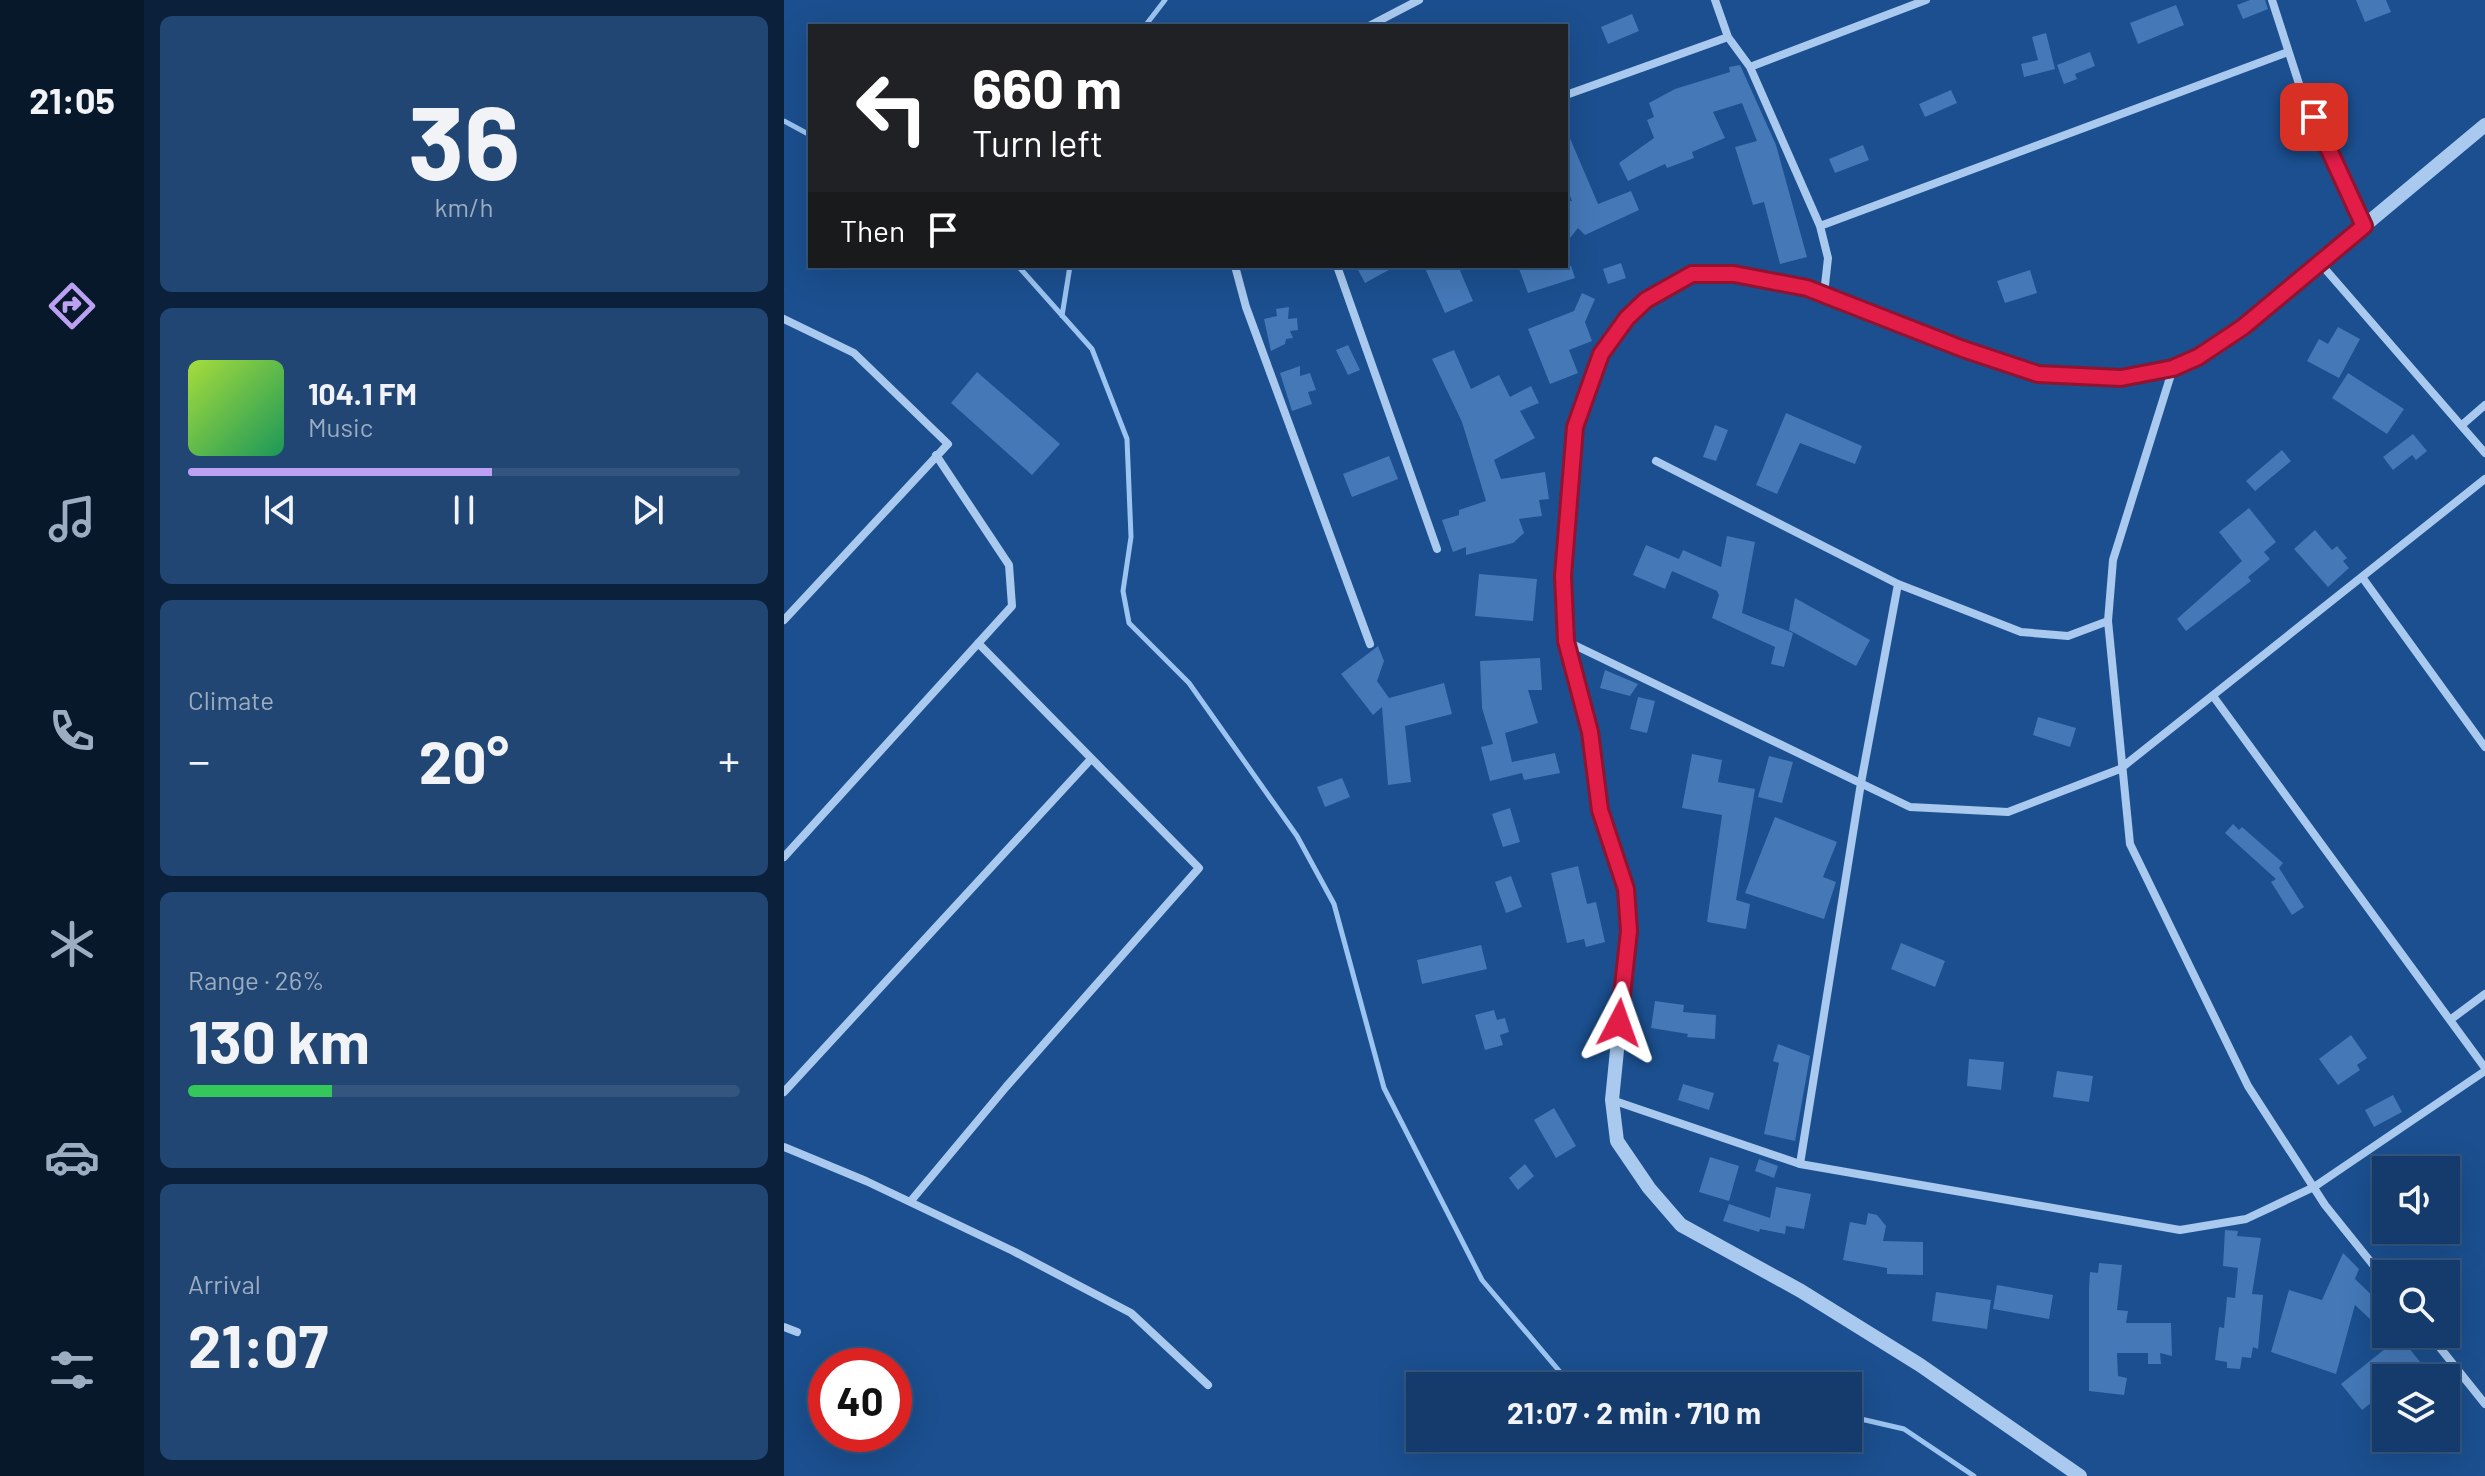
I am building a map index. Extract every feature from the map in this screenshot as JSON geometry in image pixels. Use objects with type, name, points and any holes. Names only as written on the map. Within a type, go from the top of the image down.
[{"type":"street","points":[[1373,24],[1419,0]]},
{"type":"street","points":[[1715,0],[1728,37],[1750,67],[1820,226],[1828,258],[1824,294]]},
{"type":"street","points":[[1750,67],[1926,0]]},
{"type":"street","points":[[2272,0],[2301,90],[2364,226]]},
{"type":"street","points":[[1568,94],[1728,37]]},
{"type":"street","points":[[1820,226],[2288,52]]},
{"type":"street","points":[[2080,1476],[1920,1365],[1801,1291],[1681,1225],[1649,1188],[1617,1141],[1612,1100],[1629,931],[1626,889],[1600,810],[1590,732],[1566,641],[1563,576],[1575,427],[1601,354],[1627,318],[1646,300],[1692,274],[1734,274],[1824,294],[1963,349],[2038,374],[2121,378],[2173,368],[2198,357],[2243,327],[2485,125]]},
{"type":"street","points":[[2319,262],[2485,453]]},
{"type":"street","points":[[1236,268],[1246,307],[1370,644]]},
{"type":"street","points":[[1338,268],[1437,549]]},
{"type":"street","points":[[784,319],[854,353],[948,444],[784,620]]},
{"type":"street","points":[[2173,368],[2113,560],[2108,621],[2120,769],[2130,844],[2248,1086],[2314,1187],[2372,1263]]},
{"type":"street","points":[[2462,425],[2485,405]]},
{"type":"street","points":[[784,857],[1012,606],[1009,565],[936,455]]},
{"type":"street","points":[[1656,461],[1898,584],[2021,632],[2068,636],[2108,621]]},
{"type":"street","points":[[1566,641],[1910,807],[2008,812],[2120,769],[2485,479]]},
{"type":"street","points":[[2362,577],[2485,747]]},
{"type":"street","points":[[1800,1164],[1861,783],[1898,584]]},
{"type":"street","points":[[910,1202],[1006,1087],[1139,940],[1199,868],[978,643]]},
{"type":"street","points":[[1612,1100],[1800,1164],[2180,1230],[2246,1219],[2314,1187],[2485,1069],[2213,696]]},
{"type":"street","points":[[784,1092],[1091,759]]},
{"type":"street","points":[[2450,1020],[2485,994]]},
{"type":"street","points":[[784,1147],[910,1202],[1131,1313],[1208,1385]]},
{"type":"street","points":[[784,1327],[797,1332]]},
{"type":"street","points":[[2440,1348],[2485,1404]]},
{"type":"building","points":[[2250,0],[2265,0],[2268,9],[2243,19],[2237,5]]},
{"type":"building","points":[[2356,0],[2386,0],[2391,12],[2365,22]]},
{"type":"building","points":[[2176,5],[2184,25],[2138,44],[2130,23]]},
{"type":"building","points":[[1632,14],[1639,31],[1608,44],[1601,27]]},
{"type":"building","points":[[2046,33],[2055,69],[2024,77],[2021,64],[2038,60],[2032,37]]},
{"type":"building","points":[[2090,52],[2095,66],[2075,74],[2077,79],[2064,84],[2057,65]]},
{"type":"building","points":[[1740,65],[1776,145],[1807,257],[1780,264],[1764,202],[1753,205],[1735,147],[1757,141],[1742,103],[1713,112],[1725,138],[1692,152],[1694,158],[1667,168],[1665,164],[1628,181],[1619,163],[1654,138],[1647,120],[1654,117],[1649,103],[1675,89],[1730,72],[1729,67]]},
{"type":"building","points":[[1951,90],[1957,103],[1925,117],[1919,104]]},
{"type":"building","points":[[1568,134],[1598,204],[1631,191],[1639,210],[1585,235],[1578,228],[1568,240],[1568,202],[1572,201],[1568,191]]},
{"type":"building","points":[[1863,145],[1869,160],[1835,173],[1829,159]]},
{"type":"building","points":[[1621,263],[1626,278],[1608,284],[1603,269]]},
{"type":"building","points":[[1571,266],[1575,278],[1528,293],[1519,268]]},
{"type":"building","points":[[1357,268],[1392,268],[1365,283]]},
{"type":"building","points":[[1425,268],[1459,268],[1473,301],[1445,313]]},
{"type":"building","points":[[2030,270],[2037,293],[2005,303],[1997,281]]},
{"type":"building","points":[[1582,293],[1595,299],[1585,322],[1592,341],[1569,350],[1578,373],[1550,384],[1528,329],[1574,311]]},
{"type":"building","points":[[1289,307],[1288,319],[1297,318],[1298,330],[1290,331],[1293,338],[1286,339],[1285,344],[1271,351],[1264,319],[1277,316],[1276,309]]},
{"type":"building","points":[[2338,327],[2360,339],[2339,378],[2307,361],[2319,339],[2328,344]]},
{"type":"building","points":[[1348,345],[1360,370],[1348,375],[1336,350]]},
{"type":"building","points":[[1454,350],[1471,389],[1499,375],[1510,397],[1531,386],[1539,403],[1520,411],[1535,438],[1494,460],[1501,479],[1545,472],[1549,499],[1539,500],[1542,516],[1519,519],[1524,533],[1513,543],[1466,555],[1466,547],[1453,552],[1442,520],[1459,515],[1459,510],[1486,501],[1462,422],[1432,359]]},
{"type":"building","points":[[1300,366],[1300,376],[1310,373],[1316,390],[1308,392],[1312,404],[1292,411],[1280,373]]},
{"type":"building","points":[[977,372],[1060,444],[1032,475],[951,403]]},
{"type":"building","points":[[2348,373],[2404,409],[2387,434],[2332,398]]},
{"type":"building","points":[[1786,413],[1862,446],[1855,464],[1800,443],[1777,494],[1756,485]]},
{"type":"building","points":[[1715,425],[1728,430],[1716,461],[1703,457]]},
{"type":"building","points":[[2413,434],[2427,451],[2416,460],[2412,455],[2393,470],[2383,457]]},
{"type":"building","points":[[2282,450],[2291,461],[2255,491],[2246,481]]},
{"type":"building","points":[[1389,456],[1398,479],[1352,497],[1343,474]]},
{"type":"building","points":[[2249,508],[2276,542],[2264,552],[2270,559],[2248,577],[2251,581],[2186,631],[2177,619],[2242,561],[2219,532]]},
{"type":"building","points":[[2315,530],[2332,550],[2337,546],[2347,558],[2343,561],[2349,568],[2328,587],[2294,549]]},
{"type":"building","points":[[1727,536],[1755,542],[1742,613],[1793,633],[1784,667],[1771,664],[1775,647],[1712,618],[1719,595],[1717,591],[1672,571],[1665,589],[1633,575],[1646,545],[1679,559],[1683,550],[1721,567]]},
{"type":"building","points":[[1479,574],[1537,579],[1533,621],[1475,616]]},
{"type":"building","points":[[1795,598],[1870,640],[1856,666],[1789,630]]},
{"type":"building","points":[[1378,646],[1384,661],[1377,681],[1389,698],[1444,683],[1452,714],[1405,726],[1411,782],[1388,785],[1382,707],[1373,715],[1341,674]]},
{"type":"building","points":[[1540,658],[1542,690],[1528,690],[1538,723],[1505,733],[1512,762],[1555,753],[1560,773],[1524,780],[1522,773],[1490,781],[1481,747],[1493,744],[1482,708],[1480,661]]},
{"type":"building","points":[[1605,670],[1638,684],[1630,696],[1600,688]]},
{"type":"building","points":[[1638,697],[1655,701],[1647,733],[1630,729]]},
{"type":"building","points":[[2038,717],[2076,728],[2070,747],[2033,735]]},
{"type":"building","points":[[1692,754],[1722,760],[1718,782],[1755,789],[1736,900],[1750,904],[1746,929],[1707,922],[1722,815],[1682,808]]},
{"type":"building","points":[[1769,756],[1793,762],[1782,803],[1758,797]]},
{"type":"building","points":[[1342,778],[1350,797],[1325,807],[1317,787]]},
{"type":"building","points":[[1510,808],[1520,842],[1503,847],[1492,814]]},
{"type":"building","points":[[1775,817],[1837,842],[1823,877],[1836,882],[1824,919],[1745,893]]},
{"type":"building","points":[[2233,824],[2239,830],[2242,827],[2283,863],[2279,868],[2304,907],[2292,915],[2271,882],[2276,879],[2225,833]]},
{"type":"building","points":[[1578,866],[1587,904],[1596,902],[1605,942],[1586,947],[1584,939],[1567,943],[1551,873]]},
{"type":"building","points":[[1511,876],[1522,907],[1506,913],[1495,882]]},
{"type":"building","points":[[1901,943],[1945,961],[1935,987],[1891,969]]},
{"type":"building","points":[[1481,945],[1487,969],[1422,984],[1417,960]]},
{"type":"building","points":[[1655,1001],[1684,1005],[1683,1012],[1716,1015],[1715,1039],[1687,1037],[1688,1034],[1651,1028]]},
{"type":"building","points":[[1494,1010],[1497,1020],[1505,1018],[1509,1032],[1500,1035],[1503,1045],[1485,1050],[1475,1015]]},
{"type":"building","points":[[2351,1035],[2367,1058],[2357,1065],[2360,1070],[2338,1085],[2319,1059]]},
{"type":"building","points":[[1778,1044],[1810,1056],[1795,1141],[1764,1134],[1779,1063],[1773,1061]]},
{"type":"building","points":[[1969,1059],[2004,1062],[2001,1090],[1967,1086]]},
{"type":"building","points":[[2057,1071],[2093,1076],[2089,1102],[2053,1097]]},
{"type":"building","points":[[1683,1084],[1714,1093],[1709,1110],[1678,1100]]},
{"type":"building","points":[[2393,1095],[2402,1112],[2374,1127],[2365,1110]]},
{"type":"building","points":[[1554,1108],[1576,1146],[1556,1158],[1534,1120]]},
{"type":"building","points":[[1710,1157],[1739,1166],[1729,1201],[1699,1192]]},
{"type":"building","points":[[1759,1159],[1778,1166],[1774,1178],[1755,1171]]},
{"type":"building","points":[[1525,1164],[1534,1176],[1518,1190],[1509,1178]]},
{"type":"building","points":[[1776,1187],[1811,1194],[1804,1229],[1786,1226],[1785,1234],[1760,1229],[1759,1232],[1723,1221],[1729,1204],[1770,1218]]},
{"type":"building","points":[[1868,1213],[1877,1215],[1886,1226],[1883,1241],[1923,1242],[1923,1275],[1887,1274],[1887,1268],[1843,1260],[1850,1222],[1866,1225]]},
{"type":"building","points":[[2225,1230],[2238,1231],[2237,1236],[2261,1238],[2252,1294],[2263,1295],[2258,1349],[2253,1347],[2251,1358],[2242,1357],[2240,1369],[2227,1368],[2227,1362],[2215,1360],[2219,1327],[2224,1328],[2227,1297],[2235,1298],[2238,1268],[2223,1266]]},
{"type":"building","points":[[2343,1253],[2359,1269],[2355,1279],[2372,1295],[2372,1317],[2370,1319],[2355,1305],[2336,1374],[2271,1352],[2289,1290],[2322,1300]]},
{"type":"building","points":[[2099,1263],[2122,1265],[2117,1310],[2128,1311],[2126,1323],[2171,1323],[2172,1356],[2160,1353],[2161,1364],[2148,1364],[2148,1353],[2117,1353],[2118,1376],[2127,1378],[2124,1395],[2089,1391],[2090,1272],[2098,1273]]},
{"type":"building","points":[[1997,1285],[2053,1295],[2049,1319],[1993,1309]]},
{"type":"building","points":[[1936,1292],[1991,1300],[1987,1329],[1932,1321]]},
{"type":"building","points":[[2386,1348],[2409,1348],[2421,1363],[2372,1364],[2372,1402],[2362,1410],[2341,1384]]},
{"type":"waterway","points":[[1147,24],[1165,0]]},
{"type":"waterway","points":[[784,121],[808,134]]},
{"type":"waterway","points":[[1020,268],[1092,349],[1127,439],[1131,537],[1123,591],[1129,623],[1189,683],[1297,836],[1334,904],[1384,1088],[1482,1280],[1560,1372]]},
{"type":"waterway","points":[[1062,316],[1070,268]]},
{"type":"waterway","points":[[1862,1419],[1904,1429],[1974,1476]]},
{"type":"route","points":[[1619,1023],[1629,931],[1626,889],[1600,810],[1590,732],[1566,641],[1563,576],[1575,427],[1588,383],[1601,354],[1627,318],[1646,300],[1692,274],[1734,274],[1807,288],[1963,349],[2038,374],[2121,378],[2173,368],[2198,357],[2243,327],[2364,226],[2314,117]]}]
